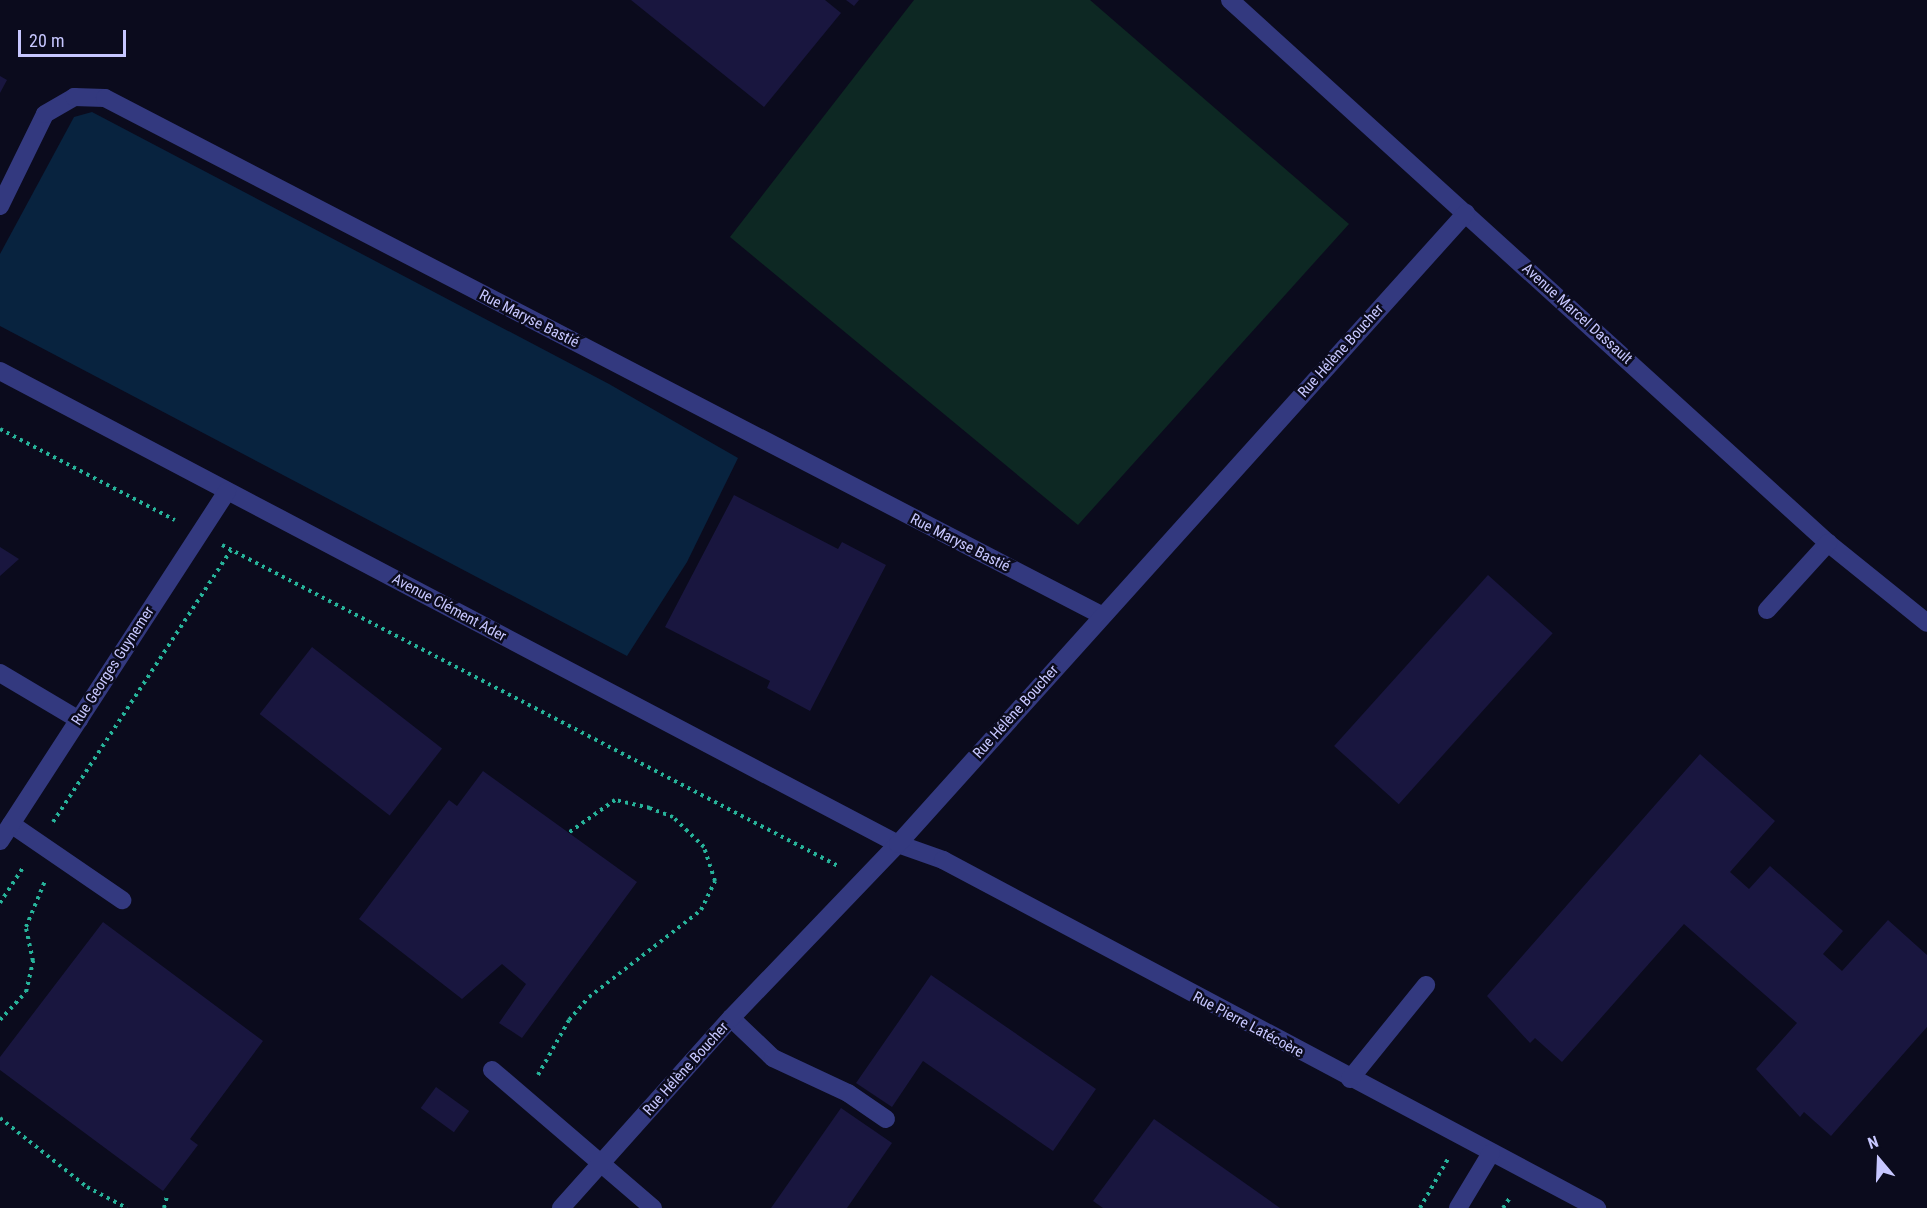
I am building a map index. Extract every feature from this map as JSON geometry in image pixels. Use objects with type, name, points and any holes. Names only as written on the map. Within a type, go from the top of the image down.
[{"type":"street","name":"Avenue Marcel Dassault","points":[[1230,0],[1828,543],[1927,623]]},
{"type":"street","name":"Rue Maryse Bastié","points":[[0,206],[45,114],[75,97],[105,98],[1103,616]]},
{"type":"street","name":"Rue Hélène Boucher","points":[[561,1208],[731,1018],[898,844],[1466,213]]},
{"type":"street","name":"Avenue Clément Ader","points":[[0,371],[898,844]]},
{"type":"street","name":"Rue Georges Guynemer","points":[[0,841],[227,491]]},
{"type":"street","points":[[1767,610],[1828,543]]},
{"type":"street","points":[[0,673],[79,720]]},
{"type":"street","points":[[11,824],[122,900]]},
{"type":"street","name":"Rue Pierre Latécoère","points":[[898,844],[943,860],[1350,1079],[1597,1208]]},
{"type":"street","points":[[1350,1079],[1426,986]]},
{"type":"street","points":[[731,1018],[773,1058],[848,1093],[886,1119]]},
{"type":"street","points":[[492,1070],[603,1161],[653,1208]]},
{"type":"street","points":[[1458,1208],[1491,1153]]},
{"type":"path","points":[[0,429],[186,526]]},
{"type":"path","points":[[222,544],[847,871]]},
{"type":"path","points":[[0,903],[231,550]]},
{"type":"path","points":[[528,1101],[543,1062],[569,1020],[638,956],[701,910],[716,881],[704,847],[673,817],[641,805],[615,800],[601,805],[568,832]]},
{"type":"path","points":[[0,1020],[26,992],[33,962],[26,927],[57,856]]},
{"type":"path","points":[[0,1118],[87,1187],[127,1208]]},
{"type":"path","points":[[1419,1208],[1448,1159]]},
{"type":"path","points":[[164,1208],[166,1196]]},
{"type":"path","points":[[1503,1208],[1511,1196]]},
{"type":"green space","points":[[914,0],[1090,0],[1349,224],[1078,525],[730,237]]},
{"type":"water","points":[[92,112],[609,384],[738,458],[687,562],[627,656],[0,326],[0,254],[74,117]]},
{"type":"building","points":[[631,0],[825,0],[841,13],[764,107]]},
{"type":"building","points":[[846,0],[859,0],[854,6]]},
{"type":"building","points":[[0,76],[7,80],[0,93]]},
{"type":"building","points":[[734,495],[838,549],[842,542],[886,565],[810,711],[767,688],[770,681],[665,627]]},
{"type":"building","points":[[0,547],[19,559],[0,576]]},
{"type":"building","points":[[1488,575],[1553,633],[1399,804],[1334,746]]},
{"type":"building","points":[[312,647],[442,749],[390,816],[260,714]]},
{"type":"building","points":[[1700,754],[1775,821],[1730,872],[1749,889],[1770,866],[1843,931],[1823,954],[1842,971],[1888,920],[1927,955],[1927,1027],[1831,1136],[1804,1112],[1800,1117],[1756,1069],[1797,1023],[1684,924],[1562,1062],[1535,1038],[1530,1043],[1487,996]]},
{"type":"building","points":[[483,771],[637,882],[522,1038],[499,1023],[526,984],[502,964],[462,999],[359,919],[449,800],[457,806]]},
{"type":"building","points":[[103,922],[263,1041],[190,1139],[198,1145],[163,1191],[0,1070],[0,1057]]},
{"type":"building","points":[[931,975],[1096,1089],[1053,1151],[923,1061],[892,1107],[856,1083]]},
{"type":"building","points":[[436,1087],[469,1111],[454,1132],[421,1108]]},
{"type":"building","points":[[841,1108],[892,1143],[847,1208],[771,1208]]},
{"type":"building","points":[[1154,1119],[1280,1208],[1103,1208],[1093,1201]]}]
